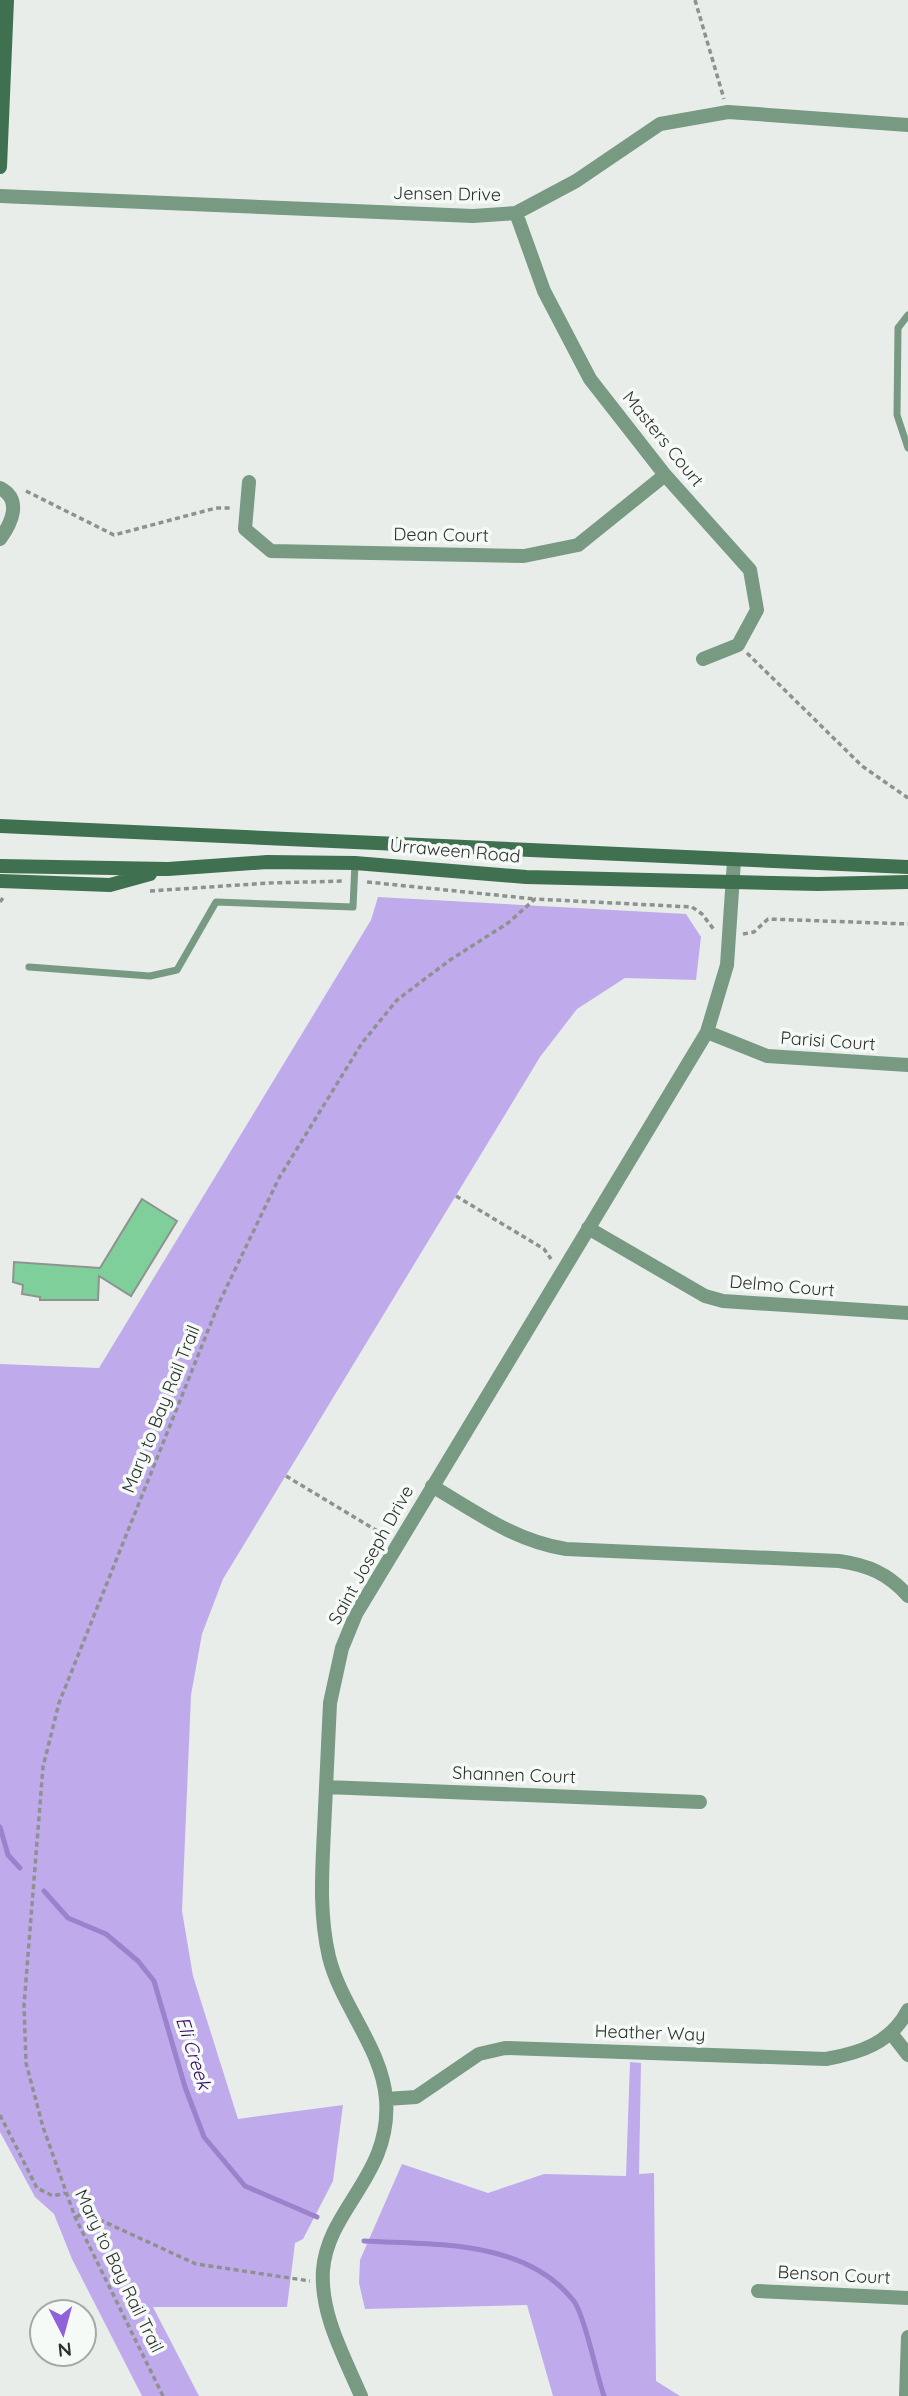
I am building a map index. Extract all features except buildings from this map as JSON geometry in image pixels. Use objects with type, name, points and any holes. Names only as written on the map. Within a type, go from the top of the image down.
[{"type":"main road","points":[[0,167],[7,0]]},
{"type":"main road","name":"Urraween Road","points":[[0,826],[908,867]]},
{"type":"main road","name":"Urraween Road","points":[[0,866],[168,869],[267,862],[355,863],[526,877],[733,883],[908,882]]},
{"type":"main road","points":[[3,887],[110,885],[168,869]]},
{"type":"street","name":"Jensen Drive","points":[[0,196],[473,216],[516,213],[576,181],[660,124],[728,112],[908,125]]},
{"type":"street","name":"Masters Court","points":[[516,213],[544,291],[590,379],[665,475],[750,570],[757,610],[738,645]]},
{"type":"street","name":"Dean Court","points":[[249,482],[245,529],[271,551],[524,556],[578,545],[665,475]]},
{"type":"street","points":[[0,488],[6,491],[13,505],[13,522],[0,539]]},
{"type":"street","points":[[703,659],[738,645]]},
{"type":"street","name":"Saint Joseph Drive","points":[[360,2396],[333,2331],[323,2289],[323,2270],[335,2232],[376,2161],[386,2120],[386,2099],[373,2055],[337,1983],[325,1935],[321,1901],[330,1703],[342,1648],[356,1614],[707,1032],[727,965],[734,861]]},
{"type":"street","name":"Parisi Court","points":[[707,1032],[767,1056],[908,1065]]},
{"type":"street","name":"Delmo Court","points":[[589,1228],[705,1296],[723,1301],[741,1305],[908,1313]]},
{"type":"street","points":[[432,1486],[515,1536],[539,1544],[566,1549],[862,1564],[883,1573],[908,1596]]},
{"type":"street","name":"Shannen Court","points":[[326,1787],[700,1802]]},
{"type":"street","name":"Heather Way","points":[[386,2099],[416,2097],[479,2054],[505,2048],[826,2059],[873,2046],[891,2034],[908,2010]]},
{"type":"street","points":[[891,2034],[908,2055]]},
{"type":"street","name":"Benson Court","points":[[758,2291],[908,2298]]},
{"type":"street","points":[[906,2396],[908,2337]]},
{"type":"lane","points":[[908,315],[898,328],[897,415],[908,449]]},
{"type":"lane","points":[[29,967],[150,976],[177,970],[216,902],[353,907],[355,863]]},
{"type":"path","points":[[695,0],[728,112]]},
{"type":"path","points":[[24,490],[114,535],[216,508],[245,507]]},
{"type":"path","points":[[738,645],[862,766],[907,798]]},
{"type":"path","points":[[148,892],[269,883],[355,881],[535,900],[692,906],[702,914],[713,931],[730,933],[754,932],[768,919],[908,924]]},
{"type":"path","points":[[0,894],[3,887]]},
{"type":"path","name":"Mary to Bay Rail Trail","points":[[163,2396],[75,2217],[33,2093],[24,2039],[43,1767],[59,1703],[219,1303],[279,1178],[362,1043],[397,1000],[450,960],[508,923],[535,900]]},
{"type":"path","points":[[456,1196],[544,1249],[554,1263],[564,1269]]},
{"type":"path","points":[[286,1476],[379,1531],[384,1542],[395,1549]]},
{"type":"path","points":[[0,2115],[37,2188],[53,2196],[65,2193]]},
{"type":"path","points":[[75,2217],[85,2213],[196,2264],[312,2281]]},
{"type":"shaded area","points":[[378,897],[686,914],[701,937],[696,980],[625,978],[577,1009],[540,1057],[223,1579],[202,1634],[191,1695],[182,1911],[193,1976],[238,2119],[343,2105],[333,2181],[303,2239],[295,2243],[287,2307],[153,2307],[199,2396],[142,2396],[98,2310],[98,2298],[92,2298],[72,2259],[54,2214],[35,2197],[0,2132],[0,1364],[99,1368],[371,920]]},
{"type":"shaded area","points":[[630,2062],[641,2063],[639,2174],[654,2173],[656,2381],[680,2396],[553,2396],[527,2305],[365,2309],[359,2283],[360,2260],[402,2164],[488,2193],[544,2174],[626,2176]]},
{"type":"waterway","name":"Eli Creek","points":[[0,1827],[8,1855],[20,1868]]},
{"type":"waterway","name":"Eli Creek","points":[[44,1891],[68,1918],[106,1934],[138,1961],[154,1981],[185,2087],[204,2137],[245,2186],[317,2217]]},
{"type":"waterway","name":"Eli Creek","points":[[364,2241],[476,2249],[530,2266],[553,2280],[577,2307],[604,2396]]}]
